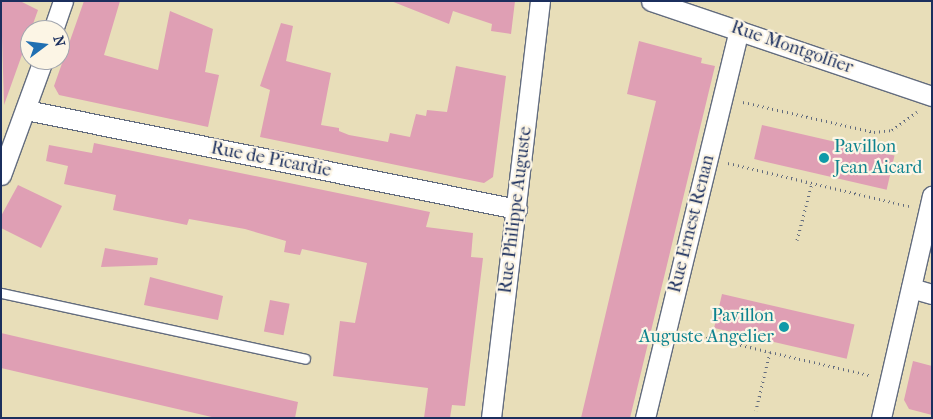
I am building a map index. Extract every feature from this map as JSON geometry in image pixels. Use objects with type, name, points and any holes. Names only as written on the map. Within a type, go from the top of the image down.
[{"type":"street","points":[[56,20],[63,1]]},
{"type":"street","name":"Rue Philippe Auguste","points":[[492,418],[540,1]]},
{"type":"street","name":"Rue Montgolfier","points":[[651,1],[927,94]]},
{"type":"street","name":"Rue Ernest Renan","points":[[645,418],[739,30]]},
{"type":"street","points":[[1,175],[40,70]]},
{"type":"street","name":"Rue de Picardie","points":[[26,110],[517,209]]},
{"type":"street","points":[[881,418],[930,203]]},
{"type":"street","points":[[911,288],[932,294]]},
{"type":"lane","points":[[1,294],[305,359]]},
{"type":"path","points":[[723,97],[883,132],[915,114],[927,94]]},
{"type":"path","points":[[708,158],[812,182],[930,203]]},
{"type":"path","points":[[797,240],[812,182]]},
{"type":"path","points":[[667,327],[890,380]]},
{"type":"path","points":[[756,410],[770,352]]},
{"type":"building","points":[[1,1],[20,1],[38,10],[34,20],[20,20],[20,60],[4,105]]},
{"type":"building","points":[[84,1],[120,1],[104,55],[158,70],[170,11],[213,29],[205,72],[219,75],[208,127],[59,95],[54,86],[60,70],[70,70],[70,41]]},
{"type":"building","points":[[391,1],[515,1],[511,34],[491,31],[492,24],[453,11],[449,24]]},
{"type":"building","points":[[281,23],[293,26],[286,61],[331,73],[321,125],[339,128],[339,131],[349,135],[388,142],[390,133],[410,137],[416,114],[426,116],[427,110],[447,112],[456,66],[506,76],[493,177],[484,183],[260,137],[270,90],[260,86]]},
{"type":"building","points":[[639,41],[702,58],[701,63],[715,66],[630,418],[581,418],[656,101],[627,94]]},
{"type":"building","name":"Pavillon Jean Aicard","points":[[762,125],[895,156],[887,190],[754,159]]},
{"type":"building","points":[[94,143],[430,212],[426,227],[473,233],[471,257],[483,258],[465,406],[452,405],[450,418],[424,418],[428,388],[333,376],[340,321],[355,323],[367,263],[302,249],[300,255],[284,252],[286,241],[245,229],[189,219],[187,225],[113,210],[116,195],[64,184],[68,166],[46,161],[49,145],[92,153]]},
{"type":"building","points":[[18,185],[62,206],[41,248],[1,228],[1,216]]},
{"type":"building","points":[[105,248],[158,258],[157,265],[101,267]]},
{"type":"building","points":[[150,277],[223,296],[218,320],[144,305]]},
{"type":"building","name":"Pavillon Auguste Angelier","points":[[722,294],[855,325],[847,359],[714,328]]},
{"type":"building","points":[[270,300],[290,304],[284,335],[264,331]]},
{"type":"building","points":[[1,333],[298,402],[295,418],[216,418],[1,368]]},
{"type":"building","points":[[913,361],[932,366],[932,415],[909,409],[904,400]]},
{"type":"place","name":"Pavillon Jean Aicard","points":[[824,158]]},
{"type":"place","name":"Pavillon Auguste Angelier","points":[[784,327]]}]
